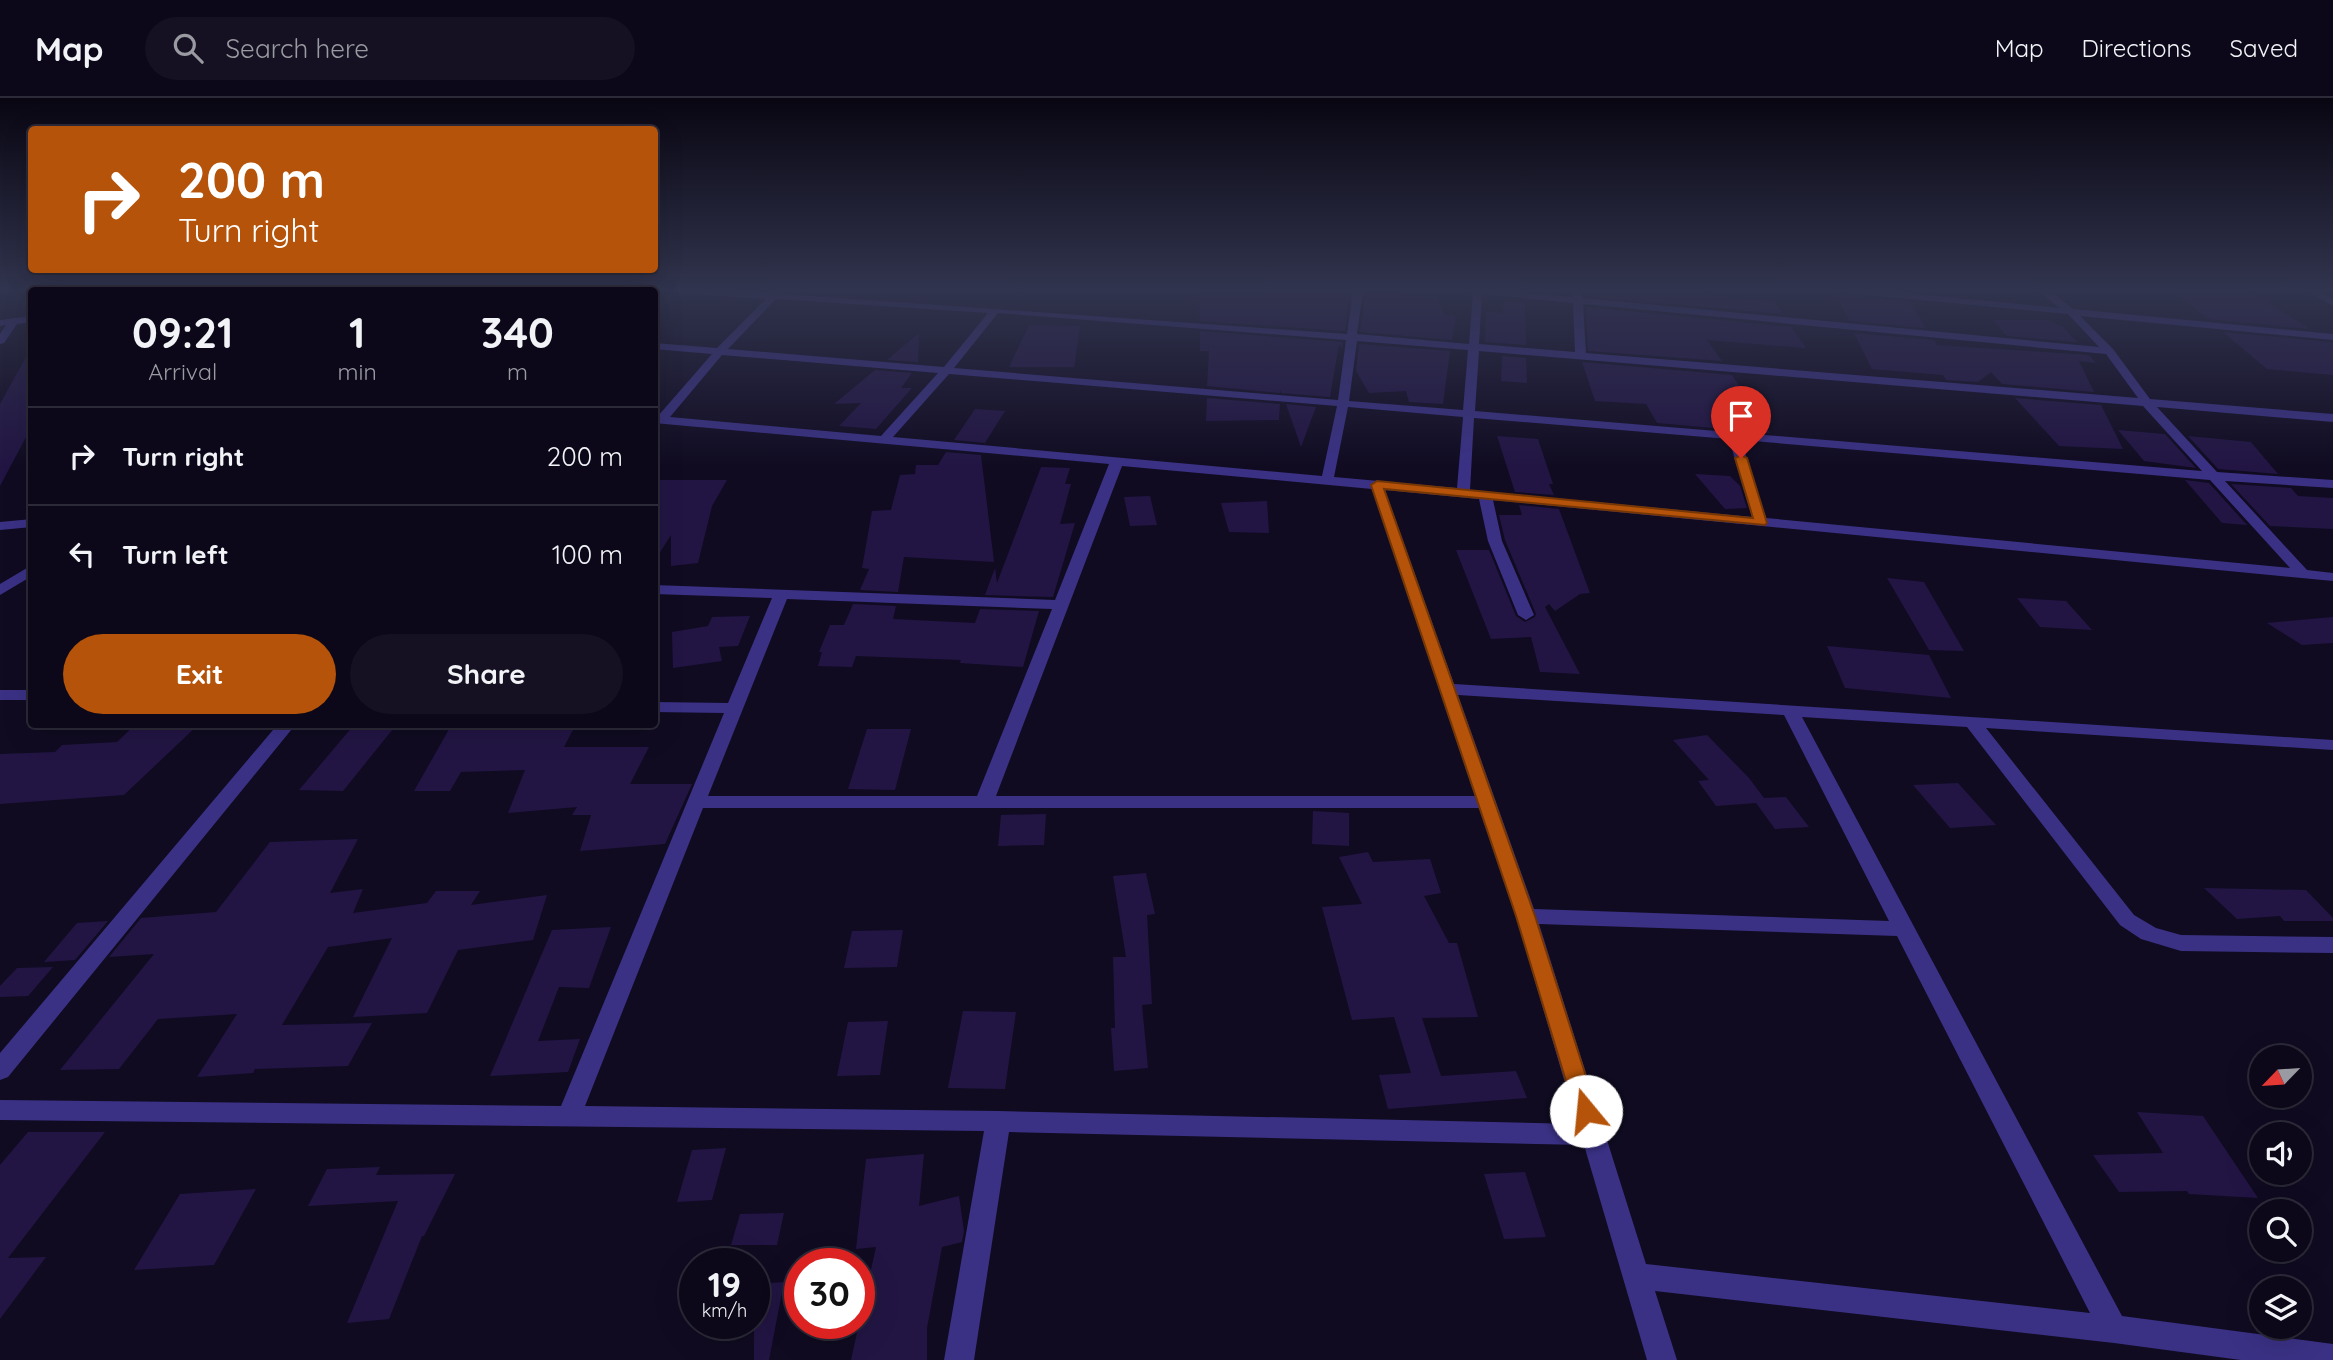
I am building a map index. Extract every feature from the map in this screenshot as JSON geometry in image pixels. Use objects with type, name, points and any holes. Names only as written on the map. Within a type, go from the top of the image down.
[{"type":"street","points":[[692,349],[1343,405],[2333,484]]},
{"type":"street","points":[[884,440],[964,349]]},
{"type":"street","points":[[1327,481],[1343,405],[1350,349]]},
{"type":"street","points":[[1463,493],[1474,349]]},
{"type":"street","points":[[1486,349],[2333,418]]},
{"type":"street","points":[[1581,349],[1581,356]]},
{"type":"street","points":[[2089,349],[2109,351],[2146,402],[2303,574]]},
{"type":"street","points":[[658,420],[720,351]]},
{"type":"street","points":[[658,420],[1485,495],[2333,578]]},
{"type":"street","points":[[1734,437],[1761,523]]},
{"type":"street","points":[[984,802],[1116,461]]},
{"type":"street","points":[[1377,485],[1526,916],[1662,1360]]},
{"type":"street","points":[[1485,495],[1495,541],[1526,615]]},
{"type":"street","points":[[0,526],[28,523]]},
{"type":"street","points":[[0,591],[28,572]]},
{"type":"street","points":[[658,589],[1061,605]]},
{"type":"street","points":[[569,1115],[781,594]]},
{"type":"street","points":[[1447,689],[2333,745]]},
{"type":"street","points":[[0,695],[28,695]]},
{"type":"street","points":[[658,707],[734,708]]},
{"type":"street","points":[[1790,711],[2114,1329]]},
{"type":"street","points":[[1972,722],[2127,920],[2149,934],[2181,943],[2333,945]]},
{"type":"street","points":[[0,1070],[285,728]]},
{"type":"street","points":[[695,802],[1486,802]]},
{"type":"street","points":[[1526,916],[1904,929]]},
{"type":"street","points":[[0,1110],[998,1121],[1593,1135]]},
{"type":"street","points":[[959,1360],[998,1121]]},
{"type":"street","points":[[1637,1276],[2114,1329],[2246,1353],[2333,1358]]},
{"type":"building","points":[[900,349],[918,349],[918,362],[887,360]]},
{"type":"building","points":[[1018,349],[1077,349],[1074,367],[1009,367]]},
{"type":"building","points":[[1200,349],[1338,349],[1330,397],[1281,393],[1280,389],[1280,393],[1207,386],[1209,351]]},
{"type":"building","points":[[1358,349],[1450,351],[1443,404],[1409,402],[1406,391],[1369,393],[1356,371]]},
{"type":"building","points":[[1588,349],[1713,349],[1722,361]]},
{"type":"building","points":[[1862,349],[1996,349],[2089,355],[2096,363],[2079,361],[2094,392],[2002,384],[1991,372],[1978,382],[1946,380],[1943,375],[1872,369]]},
{"type":"building","points":[[2243,349],[2333,349],[2333,375],[2267,369]]},
{"type":"building","points":[[28,353],[28,434],[0,486],[0,404]]},
{"type":"building","points":[[1502,356],[1526,358],[1527,383],[1501,381]]},
{"type":"building","points":[[1582,362],[1732,375],[1770,433],[1657,423],[1646,404],[1595,401]]},
{"type":"building","points":[[875,370],[912,373],[901,388],[912,388],[876,429],[839,426],[861,403],[834,404]]},
{"type":"building","points":[[1207,398],[1280,404],[1279,420],[1206,421]]},
{"type":"building","points":[[2015,398],[2101,405],[2123,449],[2059,446]]},
{"type":"building","points":[[1286,404],[1316,407],[1301,447]]},
{"type":"building","points":[[975,409],[1005,411],[985,443],[954,440]]},
{"type":"building","points":[[2118,430],[2165,434],[2196,468],[2144,461]]},
{"type":"building","points":[[1497,436],[1538,439],[1554,495],[1515,492]]},
{"type":"building","points":[[2188,436],[2251,442],[2278,474],[2218,469]]},
{"type":"building","points":[[946,452],[981,455],[994,562],[904,557],[898,592],[860,590],[869,569],[862,568],[872,511],[891,510],[900,475],[915,474],[916,465],[938,465]]},
{"type":"building","points":[[1041,467],[1070,468],[1065,484],[1071,484],[1060,524],[1075,523],[1053,597],[985,595],[995,568],[997,583]]},
{"type":"building","points":[[1695,474],[1730,476],[1740,486],[1747,508],[1725,509]]},
{"type":"building","points":[[658,480],[727,480],[712,506],[698,563],[671,566],[671,535],[658,556]]},
{"type":"building","points":[[2185,480],[2209,483],[2247,525],[2222,523]]},
{"type":"building","points":[[2231,484],[2291,488],[2298,496],[2333,498],[2333,529],[2270,526]]},
{"type":"building","points":[[1150,496],[1157,525],[1130,526],[1124,497]]},
{"type":"building","points":[[1267,501],[1269,533],[1229,532],[1221,503]]},
{"type":"building","points":[[1519,505],[1559,509],[1590,593],[1580,594],[1555,611],[1549,604],[1545,607],[1580,674],[1540,672],[1531,637],[1491,639],[1456,550],[1489,550],[1516,616],[1525,622],[1535,617],[1505,540],[1499,515],[1522,515]]},
{"type":"building","points":[[1887,578],[1924,582],[1964,651],[1929,650]]},
{"type":"building","points":[[2017,598],[2066,601],[2092,630],[2040,627]]},
{"type":"building","points":[[853,604],[896,606],[893,619],[975,623],[980,609],[1039,611],[1023,667],[960,663],[961,660],[856,656],[852,667],[818,666],[822,652],[819,652],[830,625],[844,625]]},
{"type":"building","points":[[750,616],[738,646],[719,647],[722,661],[673,668],[672,632],[708,626],[712,617]]},
{"type":"building","points":[[2333,617],[2333,643],[2302,645],[2267,623]]},
{"type":"building","points":[[1827,646],[1929,655],[1951,698],[1845,688]]},
{"type":"building","points":[[132,728],[195,728],[124,795],[0,804],[0,754],[55,752],[62,745],[117,742]]},
{"type":"building","points":[[351,728],[394,728],[343,791],[299,790]]},
{"type":"building","points":[[450,728],[574,728],[564,747],[649,747],[630,784],[692,784],[665,844],[580,851],[591,815],[572,815],[577,807],[508,813],[525,770],[461,772],[450,791],[414,791]]},
{"type":"building","points":[[867,729],[911,729],[895,790],[848,789]]},
{"type":"building","points":[[1707,735],[1749,778],[1764,798],[1786,797],[1809,827],[1775,829],[1756,803],[1716,806],[1698,781],[1709,780],[1673,740]]},
{"type":"building","points":[[1958,783],[1996,825],[1950,828],[1913,785]]},
{"type":"building","points":[[1313,811],[1349,813],[1349,846],[1312,844]]},
{"type":"building","points":[[1046,814],[1044,845],[998,846],[1001,815]]},
{"type":"building","points":[[358,839],[330,893],[363,889],[353,913],[427,903],[436,891],[480,891],[471,905],[547,895],[533,940],[458,950],[427,1013],[353,1017],[392,938],[328,947],[282,1025],[372,1023],[348,1066],[255,1069],[253,1073],[197,1077],[237,1014],[158,1019],[119,1069],[60,1070],[154,954],[109,957],[141,918],[216,912],[270,842]]},
{"type":"building","points":[[1368,852],[1373,862],[1430,859],[1441,893],[1424,896],[1449,943],[1457,943],[1478,1017],[1422,1018],[1441,1076],[1516,1071],[1527,1098],[1388,1109],[1379,1075],[1411,1073],[1394,1017],[1352,1020],[1322,907],[1362,904],[1339,857]]},
{"type":"building","points":[[1146,873],[1155,914],[1147,915],[1152,1004],[1142,1005],[1148,1068],[1114,1071],[1111,1028],[1115,1028],[1113,957],[1126,957],[1113,876]]},
{"type":"building","points":[[2204,888],[2306,890],[2333,921],[2284,921],[2280,916],[2237,919]]},
{"type":"building","points":[[108,921],[75,960],[44,962],[77,923]]},
{"type":"building","points":[[611,927],[589,988],[559,987],[538,1041],[580,1039],[568,1072],[490,1076],[552,930]]},
{"type":"building","points":[[903,930],[897,967],[844,968],[852,931]]},
{"type":"building","points":[[53,967],[28,996],[0,997],[0,986],[17,968]]},
{"type":"building","points":[[963,1011],[1016,1012],[1005,1089],[948,1088]]},
{"type":"building","points":[[888,1021],[880,1075],[837,1076],[848,1022]]},
{"type":"building","points":[[2137,1112],[2203,1116],[2258,1198],[2189,1194],[2187,1191],[2119,1192],[2093,1155],[2163,1153]]},
{"type":"building","points":[[28,1132],[105,1132],[8,1258],[46,1257],[0,1319],[0,1165]]},
{"type":"building","points":[[726,1148],[712,1200],[677,1202],[692,1150]]},
{"type":"building","points":[[924,1154],[919,1206],[959,1196],[964,1231],[962,1242],[942,1247],[927,1328],[927,1360],[851,1360],[856,1339],[875,1339],[876,1247],[856,1248],[866,1159]]},
{"type":"building","points":[[380,1167],[376,1175],[455,1174],[422,1236],[389,1319],[347,1323],[398,1201],[308,1206],[327,1169]]},
{"type":"building","points":[[1525,1172],[1546,1237],[1504,1239],[1484,1174]]},
{"type":"building","points":[[256,1189],[214,1265],[134,1270],[180,1194]]},
{"type":"building","points":[[784,1213],[777,1245],[731,1245],[740,1214]]},
{"type":"building","points":[[784,1282],[769,1360],[754,1360],[754,1339],[770,1339],[770,1283]]},
{"type":"route","points":[[1586,1111],[1526,916],[1377,485],[1761,523],[1741,458]]}]
